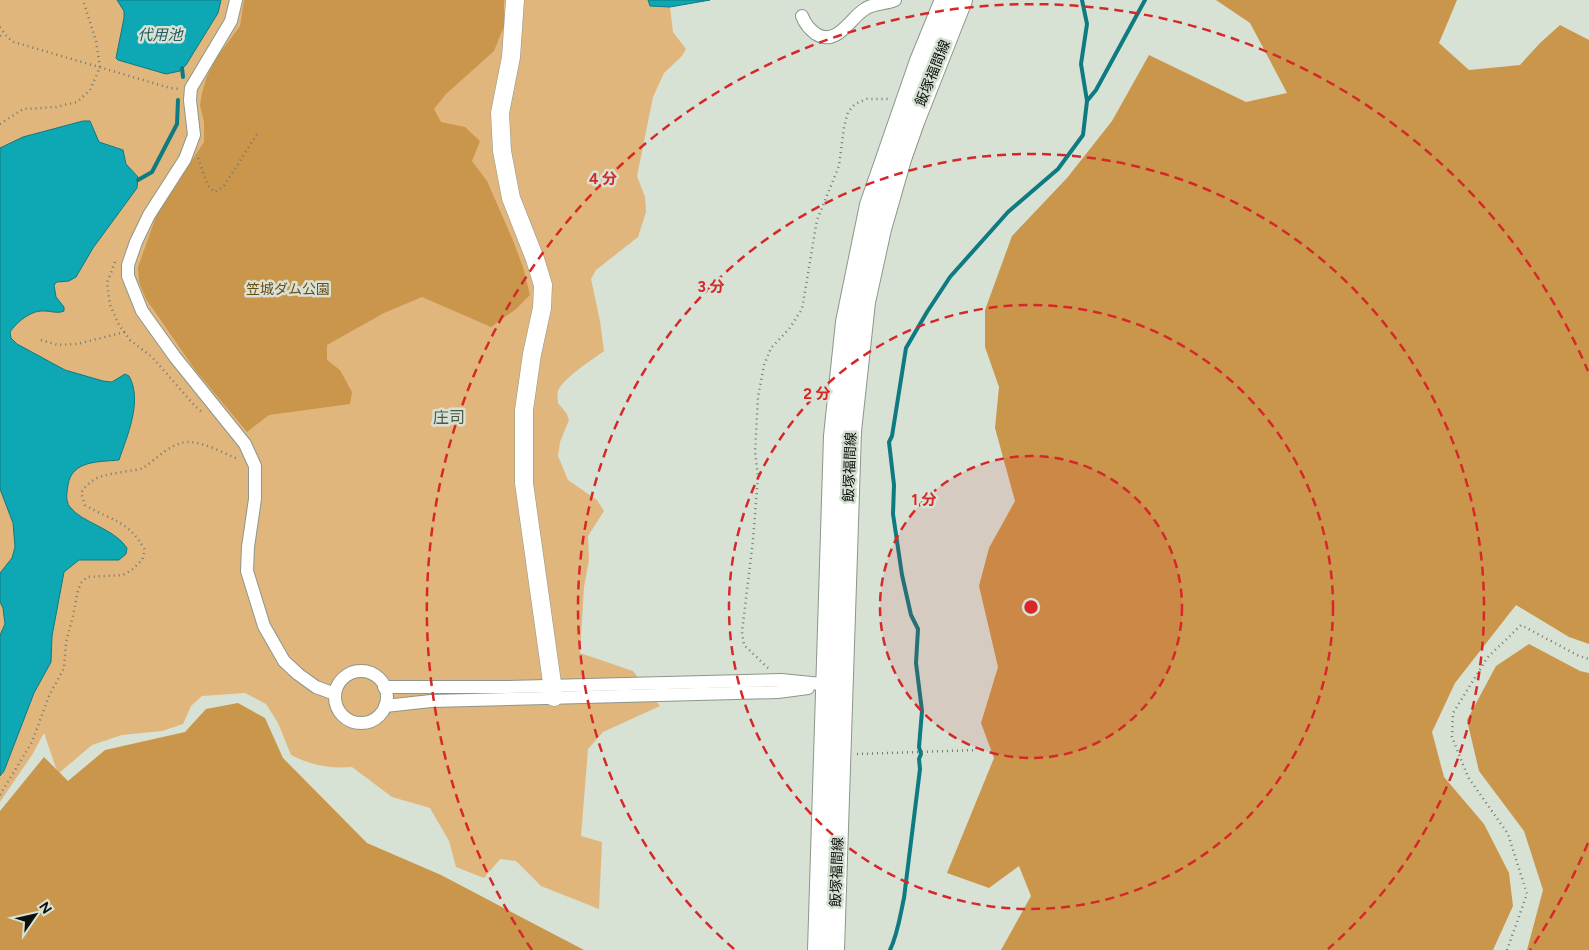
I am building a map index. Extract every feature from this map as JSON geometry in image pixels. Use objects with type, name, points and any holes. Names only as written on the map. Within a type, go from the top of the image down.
[{"type":"main road","name":"飯塚福間線","points":[[834,950],[840,754],[834,685],[834,436],[846,322],[870,205],[907,99],[945,0]]},
{"type":"main road","name":"飯塚福間線","points":[[818,950],[851,430],[865,302],[901,159],[962,0]]},
{"type":"street","points":[[236,0],[231,21],[191,88],[194,135],[185,159],[149,215],[136,242],[128,265],[128,276],[142,311],[175,357],[245,444],[255,466],[255,499],[248,547],[247,571],[264,626],[284,661],[316,687],[335,694]]},
{"type":"street","points":[[515,0],[512,57],[500,113],[502,152],[511,198],[536,259],[543,285],[542,308],[532,354],[524,410],[524,483],[553,691]]},
{"type":"street","points":[[802,16],[806,25],[815,33],[831,38],[842,31],[865,8],[895,0]]},
{"type":"street","points":[[358,671],[372,674],[378,678],[384,687],[385,706],[375,719],[359,723],[351,721],[338,710],[335,703],[335,694],[336,687],[345,676],[358,671]]},
{"type":"street","points":[[385,706],[553,691],[781,680],[834,685]]},
{"type":"street","points":[[384,687],[553,691],[778,692],[834,685]]},
{"type":"path","points":[[0,124],[24,109],[56,107],[76,102],[90,90],[100,67],[96,41],[83,0]]},
{"type":"path","points":[[0,27],[14,42],[170,88],[191,88]]},
{"type":"path","points":[[0,36],[4,33]]},
{"type":"path","points":[[781,680],[744,645],[742,632],[753,540],[758,476],[755,452],[758,397],[764,365],[771,348],[789,329],[802,308],[817,220],[840,166],[844,127],[848,112],[854,104],[867,99],[907,99]]},
{"type":"path","points":[[192,140],[208,186],[215,192],[224,186],[259,131]]},
{"type":"path","points":[[42,340],[58,345],[77,344],[125,332]]},
{"type":"path","points":[[0,794],[32,742],[49,696],[64,668],[66,642],[81,582],[87,577],[123,575],[142,560],[145,550],[137,537],[125,525],[85,505],[81,492],[87,483],[101,477],[141,469],[166,451],[189,442],[210,447],[255,466]]},
{"type":"path","points":[[1507,950],[1527,894],[1508,834],[1468,777],[1452,737],[1453,713],[1487,658],[1521,625],[1579,656],[1589,659]]},
{"type":"path","points":[[840,754],[978,750]]},
{"type":"green space","name":"笠城ダム公園","points":[[0,0],[648,0],[650,6],[670,7],[673,32],[686,49],[682,56],[664,73],[653,97],[637,176],[645,197],[646,212],[638,237],[596,270],[591,279],[604,351],[571,375],[558,391],[558,403],[567,414],[569,420],[560,442],[558,456],[568,480],[597,500],[604,511],[588,536],[589,560],[584,587],[580,653],[633,671],[660,706],[603,732],[588,749],[581,836],[602,842],[599,909],[541,886],[516,861],[500,859],[484,878],[456,867],[449,841],[430,808],[392,797],[352,767],[320,766],[291,755],[278,723],[266,704],[245,693],[202,696],[191,706],[183,724],[162,731],[122,735],[92,745],[58,774],[44,733],[32,755],[0,802]]},
{"type":"green space","points":[[244,0],[504,0],[504,26],[494,51],[446,94],[434,109],[441,122],[465,127],[480,141],[472,161],[487,181],[512,238],[523,267],[530,295],[516,309],[491,327],[422,297],[384,313],[327,345],[327,360],[340,370],[352,392],[350,404],[269,415],[247,432],[196,371],[146,299],[139,282],[138,267],[158,211],[204,142],[204,122],[200,105],[202,93],[207,76],[217,57],[240,26]]},
{"type":"green space","points":[[1216,0],[1457,0],[1439,43],[1469,70],[1520,65],[1560,25],[1589,40],[1589,644],[1569,637],[1516,605],[1455,683],[1432,732],[1444,777],[1484,824],[1509,873],[1513,906],[1493,950],[1001,950],[1031,896],[1019,866],[989,888],[947,873],[994,758],[981,723],[998,667],[979,586],[989,548],[1015,501],[995,428],[999,387],[985,347],[985,310],[1012,236],[1067,178],[1112,121],[1149,55],[1246,102],[1287,93],[1250,23]]},
{"type":"green space","points":[[1529,644],[1580,671],[1589,673],[1589,950],[1527,950],[1543,890],[1524,831],[1479,771],[1467,720],[1496,666]]},
{"type":"green space","points":[[238,703],[265,718],[283,758],[367,843],[441,875],[584,950],[0,950],[0,811],[44,757],[68,781],[105,750],[185,732],[206,709]]},
{"type":"water","name":"代用池","points":[[117,0],[221,0],[218,13],[186,65],[180,71],[166,74],[116,58],[124,18],[124,11]]},
{"type":"water","points":[[648,0],[710,0],[670,7],[650,6]]},
{"type":"water","points":[[83,121],[90,121],[99,142],[123,150],[126,164],[138,177],[137,188],[93,248],[76,277],[69,281],[57,282],[54,285],[56,297],[64,307],[64,311],[34,312],[16,324],[10,332],[11,338],[17,344],[65,370],[112,382],[125,374],[129,376],[133,386],[134,407],[119,460],[95,462],[75,471],[68,485],[67,496],[68,505],[75,513],[114,535],[127,548],[126,554],[119,560],[79,560],[64,572],[52,636],[51,662],[34,693],[4,771],[0,776],[0,635],[5,624],[3,608],[0,602],[0,573],[12,558],[15,547],[13,523],[0,489],[0,148],[23,137]]},
{"type":"waterway","points":[[890,950],[897,931],[904,898],[921,754],[919,747],[922,711],[916,663],[918,629],[911,615],[902,575],[893,514],[894,485],[889,442],[892,436],[906,348],[950,277],[1008,212],[1058,169],[1083,135],[1087,101],[1081,64],[1087,24],[1082,0]]},
{"type":"waterway","points":[[1087,101],[1096,90],[1145,0]]},
{"type":"waterway","points":[[182,68],[183,77]]},
{"type":"waterway","points":[[138,180],[152,172],[177,124],[178,100]]},
{"type":"district","name":"庄司","points":[[449,417]]}]
